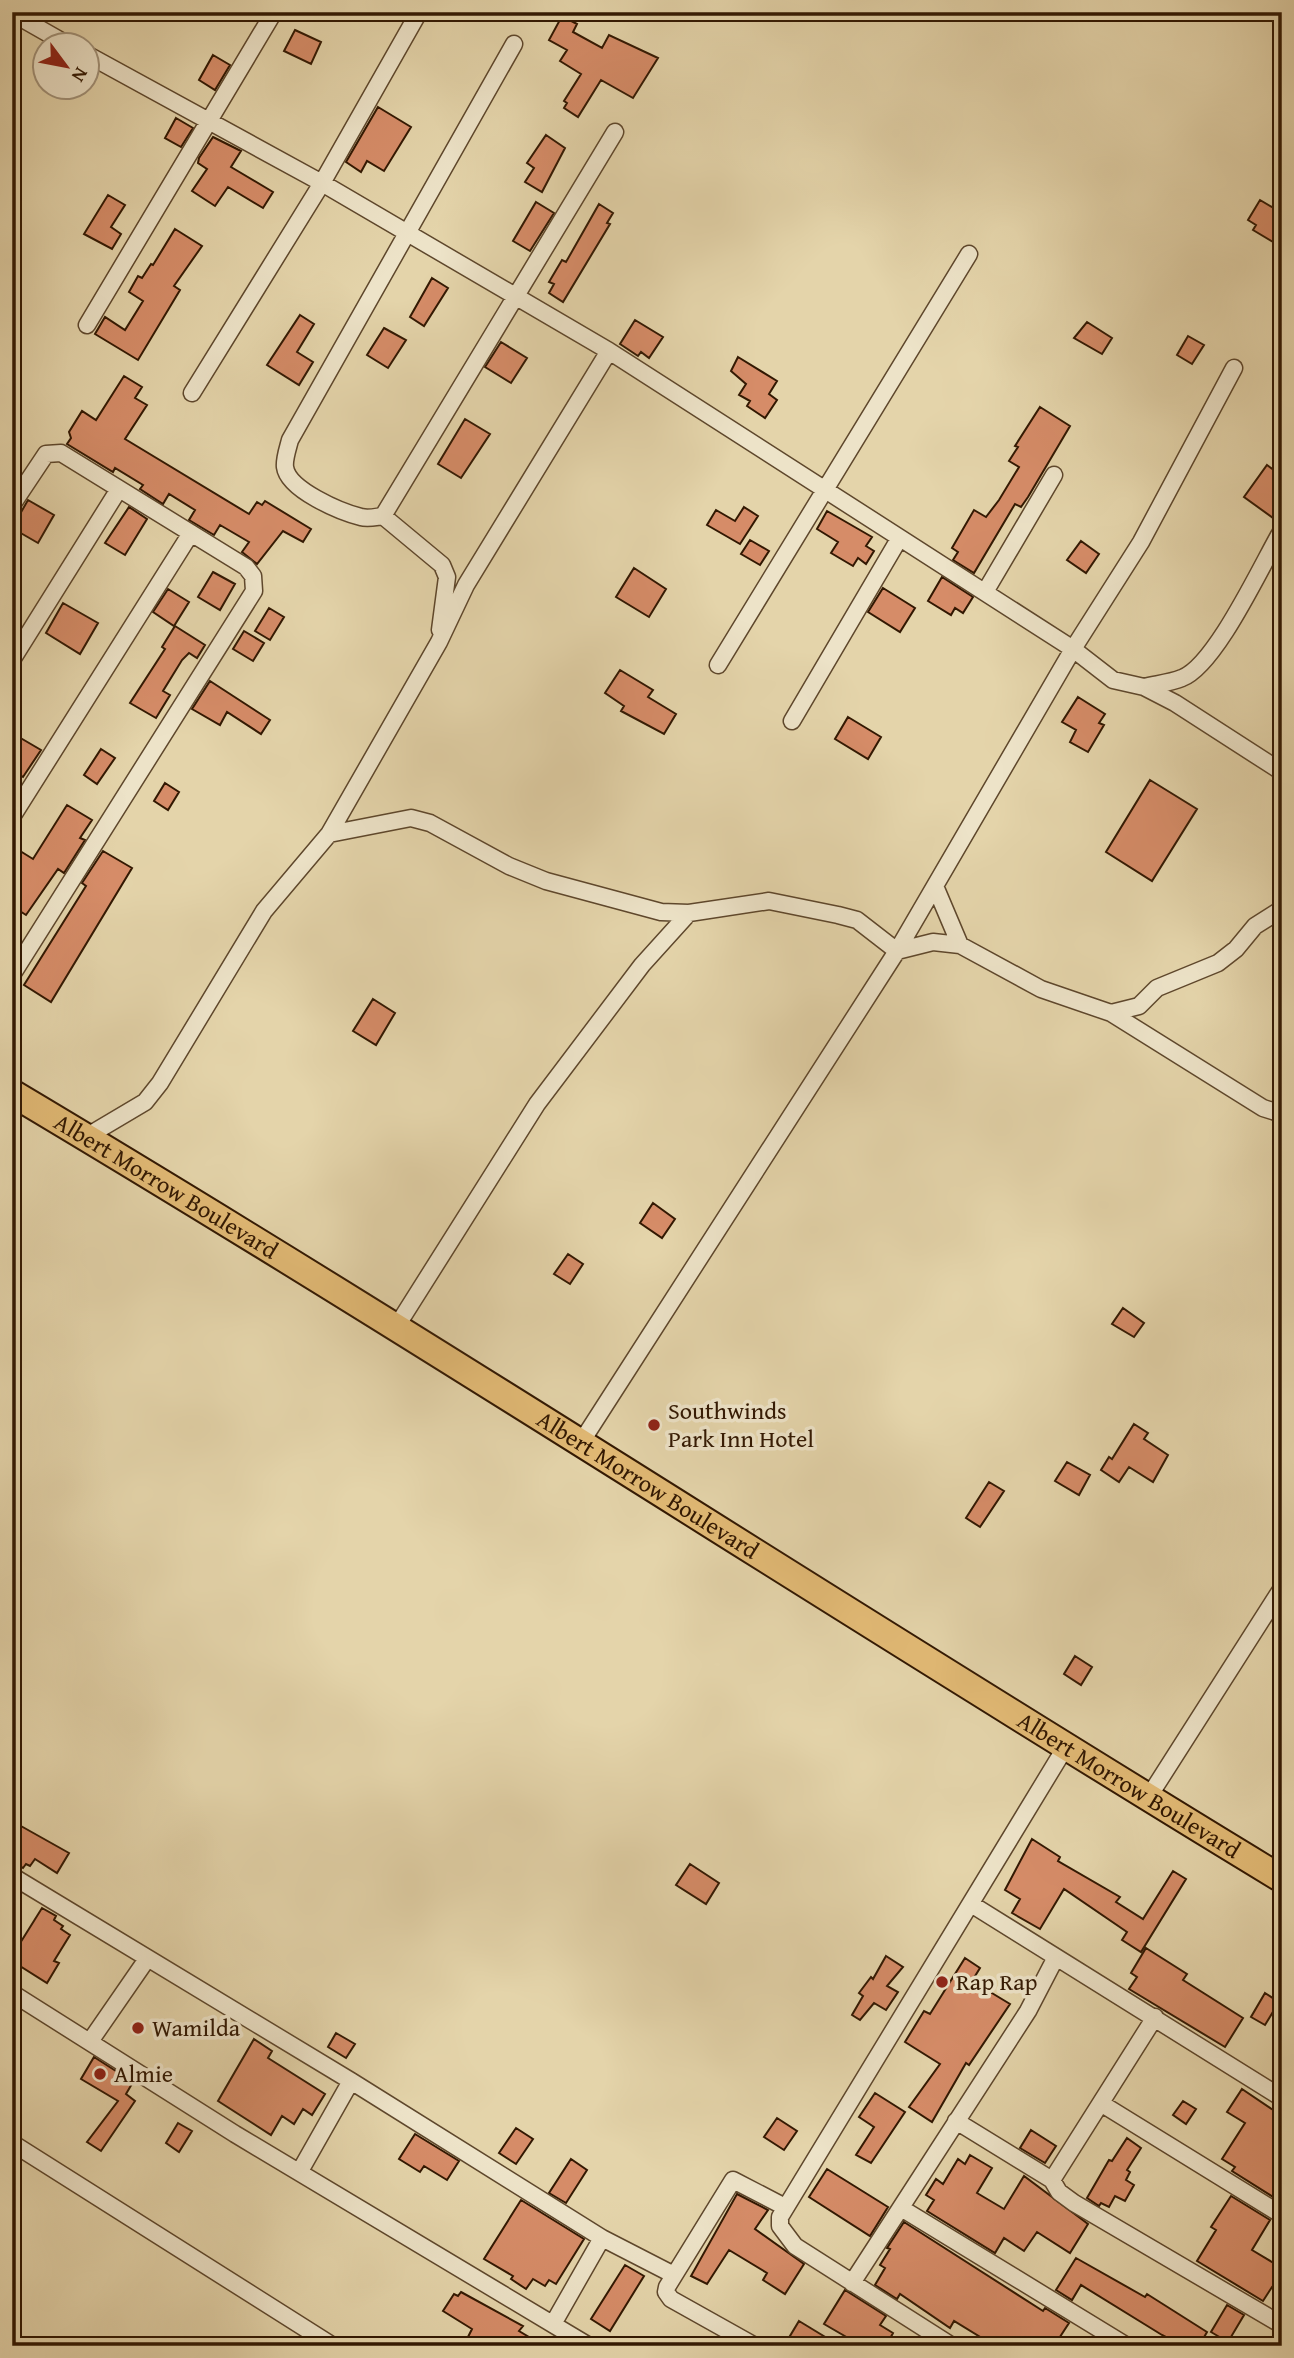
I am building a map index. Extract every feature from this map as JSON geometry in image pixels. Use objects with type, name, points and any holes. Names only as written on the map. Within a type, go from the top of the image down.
[{"type":"highway","name":"Albert Morrow Boulevard","points":[[12,1093],[1065,1748],[1282,1879]]},
{"type":"street","points":[[87,325],[274,12]]},
{"type":"street","points":[[192,393],[323,183],[419,12]]},
{"type":"street","points":[[12,13],[45,32]]},
{"type":"street","points":[[439,642],[447,577],[442,565],[383,516],[364,518],[327,503],[293,483],[285,469],[290,440],[407,232],[468,130],[514,44]]},
{"type":"street","points":[[102,62],[323,183],[609,351],[827,488],[899,539],[1073,649],[1113,680],[1144,687],[1282,772]]},
{"type":"street","points":[[383,516],[615,132]]},
{"type":"street","points":[[718,665],[970,254]]},
{"type":"street","points":[[86,1137],[145,1102],[160,1083],[264,911],[329,834],[439,642],[466,585],[609,351]]},
{"type":"street","points":[[580,1444],[897,951],[1073,649],[1141,542],[1234,368]]},
{"type":"street","points":[[12,505],[42,460],[53,451],[246,567],[253,576],[254,591],[19,951],[12,975]]},
{"type":"street","points":[[985,592],[1055,475]]},
{"type":"street","points":[[12,660],[119,489]]},
{"type":"street","points":[[1144,687],[1182,678],[1198,668],[1214,649],[1282,530]]},
{"type":"street","points":[[12,817],[18,793],[191,533]]},
{"type":"street","points":[[792,721],[899,539]]},
{"type":"street","points":[[329,834],[411,818],[430,823],[509,866],[546,881],[661,912],[689,913],[769,901],[858,920],[897,951]]},
{"type":"street","points":[[935,886],[960,945]]},
{"type":"street","points":[[1111,1013],[1139,1006],[1157,988],[1218,963],[1236,949],[1255,926],[1282,909]]},
{"type":"street","points":[[395,1329],[537,1104],[642,965],[689,913]]},
{"type":"street","points":[[897,951],[933,942],[960,945],[1041,989],[1111,1013],[1263,1108],[1282,1114]]},
{"type":"street","points":[[1148,1798],[1282,1588]]},
{"type":"street","points":[[952,2346],[795,2246],[780,2226],[785,2207],[1065,1748]]},
{"type":"street","points":[[12,1875],[352,2081],[602,2238],[674,2275]]},
{"type":"street","points":[[971,1904],[1055,1959],[1155,2017],[1282,2098]]},
{"type":"street","points":[[90,2040],[148,1959]]},
{"type":"street","points":[[852,2283],[1028,2011],[1055,1959]]},
{"type":"street","points":[[12,1993],[90,2040],[131,2070],[589,2346]]},
{"type":"street","points":[[1052,2180],[1155,2017]]},
{"type":"street","points":[[300,2171],[352,2081]]},
{"type":"street","points":[[1102,2104],[1282,2215]]},
{"type":"street","points":[[956,2121],[1052,2180],[1059,2192],[1074,2203],[1282,2325]]},
{"type":"street","points":[[12,2143],[333,2346]]},
{"type":"street","points":[[746,2343],[667,2296],[667,2287],[733,2180],[785,2207]]},
{"type":"street","points":[[901,2208],[1127,2346]]},
{"type":"street","points":[[553,2324],[602,2238]]},
{"type":"building","points":[[562,16],[577,24],[573,32],[602,48],[609,35],[658,58],[633,98],[601,80],[578,117],[564,108],[567,103],[564,101],[581,74],[560,61],[567,50],[549,40]]},
{"type":"building","points":[[295,30],[321,42],[311,64],[284,51]]},
{"type":"building","points":[[213,55],[230,65],[215,90],[199,80]]},
{"type":"building","points":[[378,107],[411,127],[384,171],[367,161],[361,172],[346,162]]},
{"type":"building","points":[[176,118],[193,128],[181,147],[165,138]]},
{"type":"building","points":[[546,135],[565,148],[542,192],[525,182],[534,168],[527,163]]},
{"type":"building","points":[[213,137],[241,151],[231,167],[273,192],[263,208],[228,187],[215,206],[192,191],[207,169],[198,163]]},
{"type":"building","points":[[108,195],[125,205],[111,227],[121,234],[112,249],[84,234]]},
{"type":"building","points":[[1260,200],[1282,213],[1282,227],[1273,242],[1253,230],[1256,225],[1248,220]]},
{"type":"building","points":[[536,202],[554,213],[530,251],[513,241]]},
{"type":"building","points":[[599,204],[613,213],[607,223],[610,224],[563,302],[549,293],[554,284],[549,282],[562,260],[566,262]]},
{"type":"building","points":[[175,229],[202,246],[174,286],[180,290],[138,360],[95,334],[105,317],[125,330],[143,301],[129,292],[138,276],[142,278],[151,264],[153,265]]},
{"type":"building","points":[[432,278],[448,288],[424,326],[410,317]]},
{"type":"building","points":[[300,315],[314,324],[297,352],[313,362],[299,385],[267,365]]},
{"type":"building","points":[[635,320],[663,337],[649,358],[641,352],[638,356],[620,344]]},
{"type":"building","points":[[1087,322],[1112,338],[1102,354],[1074,338]]},
{"type":"building","points":[[384,328],[406,340],[388,368],[367,355]]},
{"type":"building","points":[[1188,336],[1204,345],[1192,364],[1177,355]]},
{"type":"building","points":[[501,342],[527,358],[511,383],[485,367]]},
{"type":"building","points":[[738,357],[777,381],[769,394],[777,400],[765,418],[747,406],[750,401],[739,395],[746,384],[731,371]]},
{"type":"building","points":[[124,376],[142,387],[135,398],[147,405],[125,439],[249,514],[257,502],[262,505],[265,501],[311,529],[303,542],[283,531],[257,564],[242,552],[249,542],[220,525],[214,535],[189,520],[195,510],[169,494],[163,504],[140,489],[143,485],[115,468],[113,472],[67,444],[71,438],[69,432],[82,411],[96,420]]},
{"type":"building","points":[[1040,407],[1070,426],[1028,497],[1021,507],[1015,504],[974,573],[953,560],[958,552],[952,548],[974,510],[986,517],[999,500],[1019,467],[1009,461],[1018,447],[1015,446]]},
{"type":"building","points":[[465,419],[490,434],[461,478],[438,464]]},
{"type":"building","points":[[1267,465],[1282,476],[1282,506],[1273,518],[1244,497]]},
{"type":"building","points":[[28,500],[54,515],[38,543],[12,528]]},
{"type":"building","points":[[129,507],[147,519],[125,555],[105,543]]},
{"type":"building","points":[[744,507],[758,516],[740,544],[707,525],[716,510],[735,521]]},
{"type":"building","points":[[827,511],[872,537],[866,546],[874,551],[866,564],[858,558],[853,566],[831,553],[838,542],[817,529]]},
{"type":"building","points":[[750,540],[769,551],[760,565],[741,554]]},
{"type":"building","points":[[1081,541],[1099,554],[1086,573],[1067,560]]},
{"type":"building","points":[[634,568],[666,589],[649,617],[616,597]]},
{"type":"building","points":[[213,572],[235,584],[220,610],[198,597]]},
{"type":"building","points":[[942,577],[973,597],[963,613],[955,608],[951,615],[928,601]]},
{"type":"building","points":[[883,588],[915,608],[900,632],[868,612]]},
{"type":"building","points":[[168,589],[189,602],[174,626],[153,612]]},
{"type":"building","points":[[63,603],[98,623],[80,654],[46,633]]},
{"type":"building","points":[[269,608],[284,617],[270,640],[255,631]]},
{"type":"building","points":[[175,626],[205,645],[197,658],[189,653],[182,660],[163,691],[170,695],[156,718],[130,703],[165,649],[162,647]]},
{"type":"building","points":[[244,631],[264,643],[253,661],[233,649]]},
{"type":"building","points":[[620,670],[653,690],[648,697],[676,714],[664,734],[621,711],[624,706],[605,693]]},
{"type":"building","points":[[210,681],[270,720],[261,734],[227,712],[220,725],[192,709]]},
{"type":"building","points":[[1078,697],[1105,714],[1099,723],[1104,725],[1088,752],[1070,742],[1076,730],[1062,722]]},
{"type":"building","points":[[848,717],[881,737],[868,759],[835,739]]},
{"type":"building","points":[[12,733],[41,750],[23,777],[12,770]]},
{"type":"building","points":[[101,749],[115,758],[97,784],[84,775]]},
{"type":"building","points":[[1150,780],[1197,809],[1152,881],[1106,852]]},
{"type":"building","points":[[165,783],[179,792],[168,810],[154,801]]},
{"type":"building","points":[[67,805],[92,820],[80,838],[85,840],[64,873],[58,869],[26,915],[12,906],[12,846],[33,859]]},
{"type":"building","points":[[103,851],[132,868],[51,1002],[24,985],[86,886],[82,883]]},
{"type":"building","points":[[373,999],[395,1013],[376,1045],[353,1031]]},
{"type":"building","points":[[653,1203],[675,1219],[662,1238],[640,1223]]},
{"type":"building","points":[[568,1254],[583,1264],[570,1284],[554,1274]]},
{"type":"building","points":[[1123,1308],[1144,1323],[1134,1337],[1112,1324]]},
{"type":"building","points":[[1134,1424],[1148,1433],[1144,1439],[1168,1455],[1153,1482],[1129,1467],[1119,1482],[1101,1470],[1109,1457],[1112,1459]]},
{"type":"building","points":[[1067,1462],[1090,1475],[1079,1495],[1055,1481]]},
{"type":"building","points":[[989,1482],[1004,1491],[980,1527],[966,1518]]},
{"type":"building","points":[[1075,1656],[1092,1667],[1081,1685],[1064,1674]]},
{"type":"building","points":[[12,1821],[69,1853],[57,1873],[35,1859],[30,1866],[26,1864],[23,1868],[12,1861]]},
{"type":"building","points":[[1032,1839],[1060,1857],[1058,1861],[1120,1897],[1116,1902],[1143,1919],[1173,1871],[1186,1879],[1141,1952],[1122,1940],[1127,1932],[1064,1889],[1040,1929],[1012,1913],[1020,1899],[1005,1890]]},
{"type":"building","points":[[690,1864],[719,1883],[706,1904],[676,1885]]},
{"type":"building","points":[[42,1908],[56,1916],[54,1920],[70,1935],[54,1961],[59,1963],[47,1983],[12,1961],[12,1956]]},
{"type":"building","points":[[1146,1948],[1187,1974],[1183,1980],[1243,2018],[1225,2047],[1129,1989],[1137,1977],[1131,1973]]},
{"type":"building","points":[[886,1956],[903,1967],[887,1986],[898,1992],[886,2010],[874,2003],[860,2020],[852,2015],[863,1996],[859,1993],[871,1977],[873,1979]]},
{"type":"building","points":[[965,1958],[980,1968],[972,1981],[1010,2004],[969,2065],[966,2063],[932,2122],[909,2107],[940,2064],[905,2042],[924,2011],[930,2014]]},
{"type":"building","points":[[1265,1993],[1279,2002],[1265,2025],[1251,2017]]},
{"type":"building","points":[[336,2033],[355,2044],[346,2058],[328,2047]]},
{"type":"building","points":[[254,2039],[272,2051],[268,2058],[325,2094],[312,2115],[303,2109],[294,2124],[282,2116],[271,2135],[218,2101]]},
{"type":"building","points":[[94,2057],[133,2082],[126,2094],[135,2101],[101,2151],[87,2142],[118,2101],[81,2079]]},
{"type":"building","points":[[1242,2089],[1282,2116],[1281,2202],[1232,2171],[1235,2167],[1222,2159],[1245,2123],[1227,2112]]},
{"type":"building","points":[[875,2093],[905,2112],[871,2163],[856,2155],[874,2127],[859,2117]]},
{"type":"building","points":[[1183,2101],[1196,2109],[1186,2124],[1173,2115]]},
{"type":"building","points":[[777,2118],[797,2131],[784,2150],[764,2137]]},
{"type":"building","points":[[178,2123],[192,2131],[179,2152],[166,2143]]},
{"type":"building","points":[[516,2128],[533,2139],[516,2164],[499,2153]]},
{"type":"building","points":[[1031,2130],[1056,2146],[1045,2163],[1020,2148]]},
{"type":"building","points":[[415,2134],[459,2161],[447,2180],[424,2166],[420,2172],[399,2159]]},
{"type":"building","points":[[1127,2138],[1141,2148],[1127,2170],[1130,2172],[1126,2180],[1134,2185],[1125,2201],[1115,2196],[1109,2207],[1101,2203],[1099,2206],[1087,2198],[1109,2160],[1112,2161]]},
{"type":"building","points":[[970,2155],[992,2168],[977,2193],[1004,2209],[1024,2176],[1088,2224],[1070,2253],[1037,2232],[1024,2251],[1004,2238],[995,2253],[927,2211],[934,2200],[926,2195],[936,2179],[943,2184],[958,2159],[965,2164]]},
{"type":"building","points":[[571,2159],[587,2170],[566,2203],[549,2193]]},
{"type":"building","points":[[827,2169],[888,2207],[870,2236],[809,2197]]},
{"type":"building","points":[[737,2194],[768,2210],[755,2229],[804,2264],[785,2294],[763,2280],[767,2273],[729,2250],[707,2284],[691,2276]]},
{"type":"building","points":[[1231,2196],[1270,2220],[1252,2250],[1282,2268],[1282,2293],[1272,2287],[1263,2301],[1197,2261],[1216,2230],[1211,2227]]},
{"type":"building","points":[[521,2200],[584,2239],[556,2284],[549,2280],[545,2286],[533,2279],[526,2289],[511,2279],[513,2276],[484,2259]]},
{"type":"building","points":[[904,2222],[1043,2311],[1045,2308],[1069,2323],[1054,2346],[995,2346],[954,2321],[950,2328],[900,2294],[897,2299],[875,2285],[885,2268],[880,2265],[890,2249],[887,2248]]},
{"type":"building","points":[[1076,2258],[1145,2297],[1147,2294],[1207,2332],[1199,2346],[1183,2346],[1081,2285],[1072,2300],[1056,2290]]},
{"type":"building","points":[[625,2265],[644,2276],[610,2331],[591,2319]]},
{"type":"building","points":[[845,2290],[886,2316],[880,2325],[893,2333],[886,2346],[862,2346],[824,2324]]},
{"type":"building","points":[[461,2292],[523,2326],[519,2331],[544,2346],[482,2346],[468,2337],[472,2329],[443,2311],[454,2294],[458,2296]]},
{"type":"building","points":[[1227,2305],[1244,2315],[1228,2342],[1211,2332]]},
{"type":"building","points":[[799,2321],[840,2346],[807,2346],[790,2336]]},
{"type":"place","name":"Southwinds Park Inn Hotel","points":[[654,1425]]},
{"type":"place","name":"Rap Rap","points":[[942,1982]]},
{"type":"place","name":"Wamilda","points":[[138,2028]]},
{"type":"place","name":"Almie","points":[[100,2074]]}]
